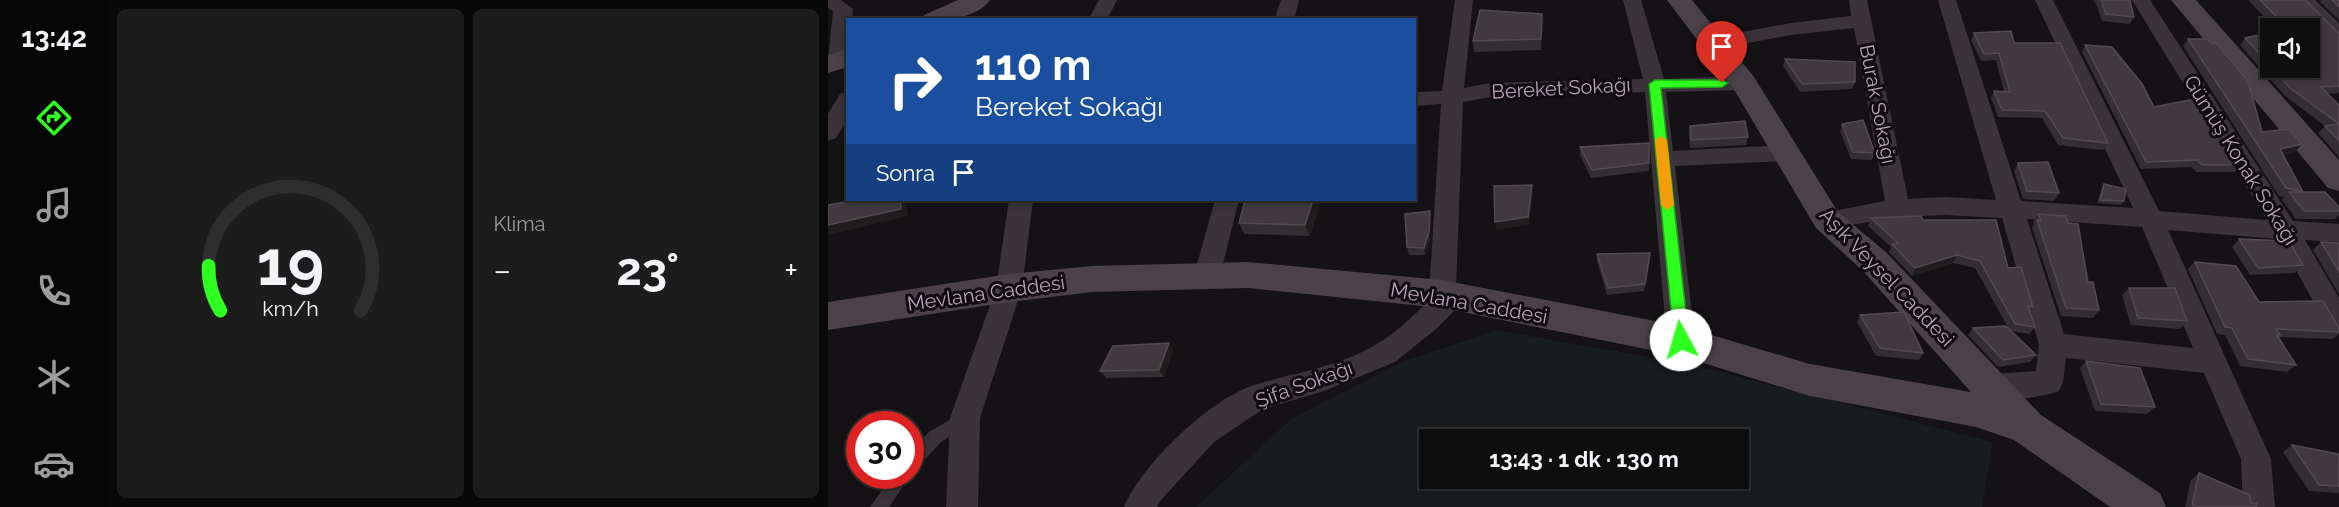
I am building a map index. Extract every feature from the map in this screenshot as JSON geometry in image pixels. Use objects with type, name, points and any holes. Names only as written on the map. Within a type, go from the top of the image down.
[{"type":"street","points":[[828,0],[843,9],[838,61]]},
{"type":"street","points":[[938,18],[978,0]]},
{"type":"street","points":[[1098,18],[1108,0]]},
{"type":"street","points":[[1285,18],[1290,0]]},
{"type":"street","points":[[1447,295],[1452,97],[1464,0]]},
{"type":"street","points":[[1632,0],[1655,84],[1681,340]]},
{"type":"street","name":"Aşık Veysel Caddesi","points":[[1679,0],[1715,43],[1744,83],[1827,220],[1875,262],[2027,427],[2145,507]]},
{"type":"street","points":[[1947,0],[2054,345],[2049,382],[1991,387]]},
{"type":"street","points":[[2044,0],[2151,219],[2256,459],[2259,507]]},
{"type":"street","name":"Gümüş Konak Sokağı","points":[[2141,0],[2286,230],[2339,321]]},
{"type":"street","points":[[2182,0],[2339,180]]},
{"type":"street","points":[[2304,0],[2339,34]]},
{"type":"street","points":[[1715,43],[1791,29],[1860,10]]},
{"type":"street","name":"Burak Sokağı","points":[[1860,10],[1898,208]]},
{"type":"street","name":"Bereket Sokağı","points":[[1416,99],[1452,97],[1490,90],[1744,83]]},
{"type":"street","points":[[828,133],[846,102]]},
{"type":"street","points":[[1663,159],[1785,153]]},
{"type":"street","points":[[962,507],[965,418],[1009,288],[1021,201]]},
{"type":"street","points":[[1207,275],[1227,201]]},
{"type":"street","points":[[1827,220],[1898,208],[1945,206],[2339,233]]},
{"type":"street","name":"Mevlana Caddesi","points":[[828,316],[1009,288],[1092,279],[1248,275],[1447,295],[1681,340],[1810,380],[1976,410],[2027,427]]},
{"type":"street","name":"Şifa Sokağı","points":[[1140,507],[1150,489],[1203,432],[1256,398],[1324,378],[1385,354],[1426,321],[1447,295]]},
{"type":"street","points":[[2054,345],[2213,362]]},
{"type":"lane","points":[[924,449],[935,437],[965,418]]},
{"type":"lane","points":[[879,507],[892,489]]},
{"type":"shaded area","points":[[1496,330],[1684,363],[1993,442],[1982,507],[1196,507],[1291,419],[1402,362]]},
{"type":"building","points":[[2101,0],[2130,0],[2134,17],[2106,14]]},
{"type":"building","points":[[2260,0],[2305,0],[2339,33],[2339,86],[2321,87],[2339,105],[2339,124],[2290,88],[2281,78],[2320,78],[2320,18],[2278,18]]},
{"type":"building","points":[[2332,0],[2339,0],[2339,7]]},
{"type":"building","points":[[1480,10],[1542,14],[1541,39],[1473,41]]},
{"type":"building","points":[[2011,31],[2014,43],[2060,43],[2108,143],[2063,138],[2045,111],[2002,110],[1994,91],[2010,92],[1999,53],[1984,54],[1974,33]]},
{"type":"building","points":[[2260,35],[2260,54],[2245,38]]},
{"type":"building","points":[[2188,39],[2207,39],[2212,44],[2216,43],[2248,81],[2262,132],[2289,129],[2302,144],[2280,149],[2303,192],[2286,188]]},
{"type":"building","points":[[2085,45],[2112,47],[2142,84],[2154,107],[2199,98],[2241,165],[2202,165],[2197,160],[2146,162]]},
{"type":"building","points":[[1785,59],[1855,62],[1855,82],[1802,84]]},
{"type":"building","points":[[1863,120],[1875,153],[1853,152],[1842,124]]},
{"type":"building","points":[[1745,121],[1748,137],[1691,140],[1690,126]]},
{"type":"building","points":[[2339,124],[2339,141],[2325,126]]},
{"type":"building","points":[[1649,143],[1649,163],[1592,170],[1580,147]]},
{"type":"building","points":[[2048,162],[2059,193],[2027,191],[2018,163]]},
{"type":"building","points":[[2104,184],[2126,189],[2124,201],[2100,200]]},
{"type":"building","points":[[1532,185],[1528,217],[1495,222],[1494,186]]},
{"type":"building","points":[[2289,192],[2325,192],[2339,207],[2339,211],[2304,211]]},
{"type":"building","points":[[900,201],[901,209],[828,225],[828,205],[846,202]]},
{"type":"building","points":[[1245,201],[1313,201],[1305,225],[1239,223]]},
{"type":"building","points":[[1430,211],[1429,232],[1424,248],[1407,247],[1405,214]]},
{"type":"building","points":[[2038,214],[2066,216],[2068,223],[2078,224],[2088,282],[2093,282],[2099,310],[2066,308],[2037,220],[2041,221]]},
{"type":"building","points":[[1921,216],[1923,220],[1996,220],[2008,268],[2021,267],[2033,307],[2028,306],[2035,327],[2015,324],[1980,261],[1957,255],[1915,268],[1892,244],[1898,243],[1871,218]]},
{"type":"building","points":[[2239,239],[2289,241],[2303,265],[2258,268]]},
{"type":"building","points":[[2321,242],[2339,243],[2339,272]]},
{"type":"building","points":[[1650,253],[1645,284],[1608,288],[1597,254]]},
{"type":"building","points":[[2195,262],[2236,266],[2259,302],[2323,301],[2339,328],[2339,332],[2276,329],[2280,335],[2277,335],[2296,365],[2248,359],[2232,328],[2225,327]]},
{"type":"building","points":[[2129,288],[2175,288],[2187,321],[2138,318]]},
{"type":"building","points":[[1904,312],[1923,353],[1880,348],[1860,315]]},
{"type":"building","points":[[2006,326],[2036,355],[2003,360],[1973,328]]},
{"type":"building","points":[[1169,343],[1159,370],[1100,371],[1113,346]]},
{"type":"building","points":[[2086,361],[2140,368],[2155,407],[2101,404]]},
{"type":"building","points":[[2292,445],[2338,454],[2339,486],[2319,485]]},
{"type":"building","points":[[2199,473],[2250,495],[2251,503],[2257,503],[2256,507],[2197,507],[2192,505]]},
{"type":"slow traffic","points":[[1661,140],[1667,205]]},
{"type":"route","points":[[1681,340],[1655,84],[1722,83]]}]
